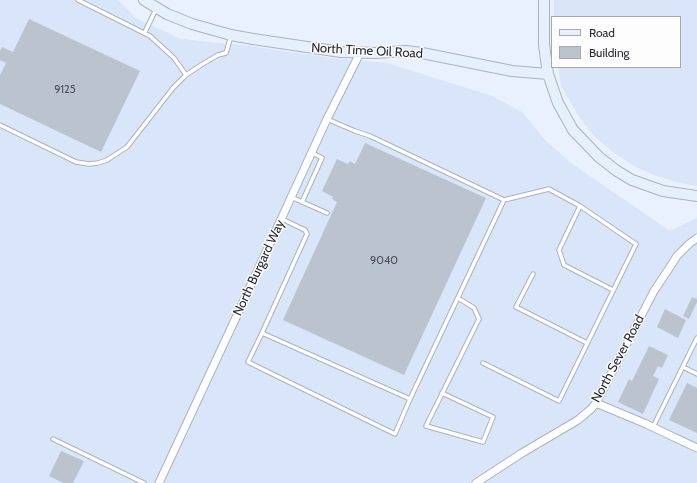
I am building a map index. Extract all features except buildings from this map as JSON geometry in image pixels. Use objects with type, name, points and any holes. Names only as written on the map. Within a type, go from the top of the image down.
[{"type":"street","name":"North Time Oil Road","points":[[144,0],[176,18],[231,35],[330,51],[360,53],[406,51],[512,71],[548,74]]},
{"type":"street","points":[[544,0],[544,45],[548,74],[558,103],[567,121],[581,139],[608,164],[625,176],[651,188],[671,193],[697,196]]},
{"type":"street","name":"North Burgard Way","points":[[159,483],[311,152],[360,53]]},
{"type":"street","name":"North Sever Road","points":[[476,483],[578,420],[596,403],[654,291],[677,256],[688,244],[697,238]]},
{"type":"street","points":[[596,403],[653,427],[697,448]]},
{"type":"lane","points":[[78,0],[145,32],[174,58],[186,75]]},
{"type":"lane","points":[[145,32],[156,8]]},
{"type":"lane","points":[[0,125],[76,162],[98,164],[127,147],[173,88],[186,75],[201,64],[218,55],[226,53],[231,35]]},
{"type":"lane","points":[[327,118],[370,136],[504,200],[549,189],[580,206],[636,244],[559,401],[483,363]]},
{"type":"lane","points":[[302,202],[322,158],[311,152]]},
{"type":"lane","points":[[291,197],[327,213]]},
{"type":"lane","points":[[281,219],[305,230],[307,234],[248,362],[395,434],[504,200]]},
{"type":"lane","points":[[580,206],[559,250],[564,265],[613,290]]},
{"type":"lane","points":[[533,274],[516,307],[587,344]]},
{"type":"lane","points":[[442,393],[493,417],[483,442],[426,426],[442,393],[479,319],[474,308],[458,298]]},
{"type":"lane","points":[[262,333],[410,399]]},
{"type":"lane","points":[[653,427],[697,338]]},
{"type":"lane","points":[[683,367],[697,374]]},
{"type":"lane","points":[[53,439],[144,483]]},
{"type":"shaded area","points":[[0,0],[118,0],[136,18],[181,39],[241,45],[332,58],[387,63],[492,96],[522,112],[545,140],[571,163],[670,231],[697,218],[697,483],[0,483]]},
{"type":"shaded area","points":[[554,0],[697,0],[697,186],[679,183],[654,175],[634,166],[614,153],[593,135],[578,115],[561,86],[558,68],[681,68],[681,16],[554,16]]}]
